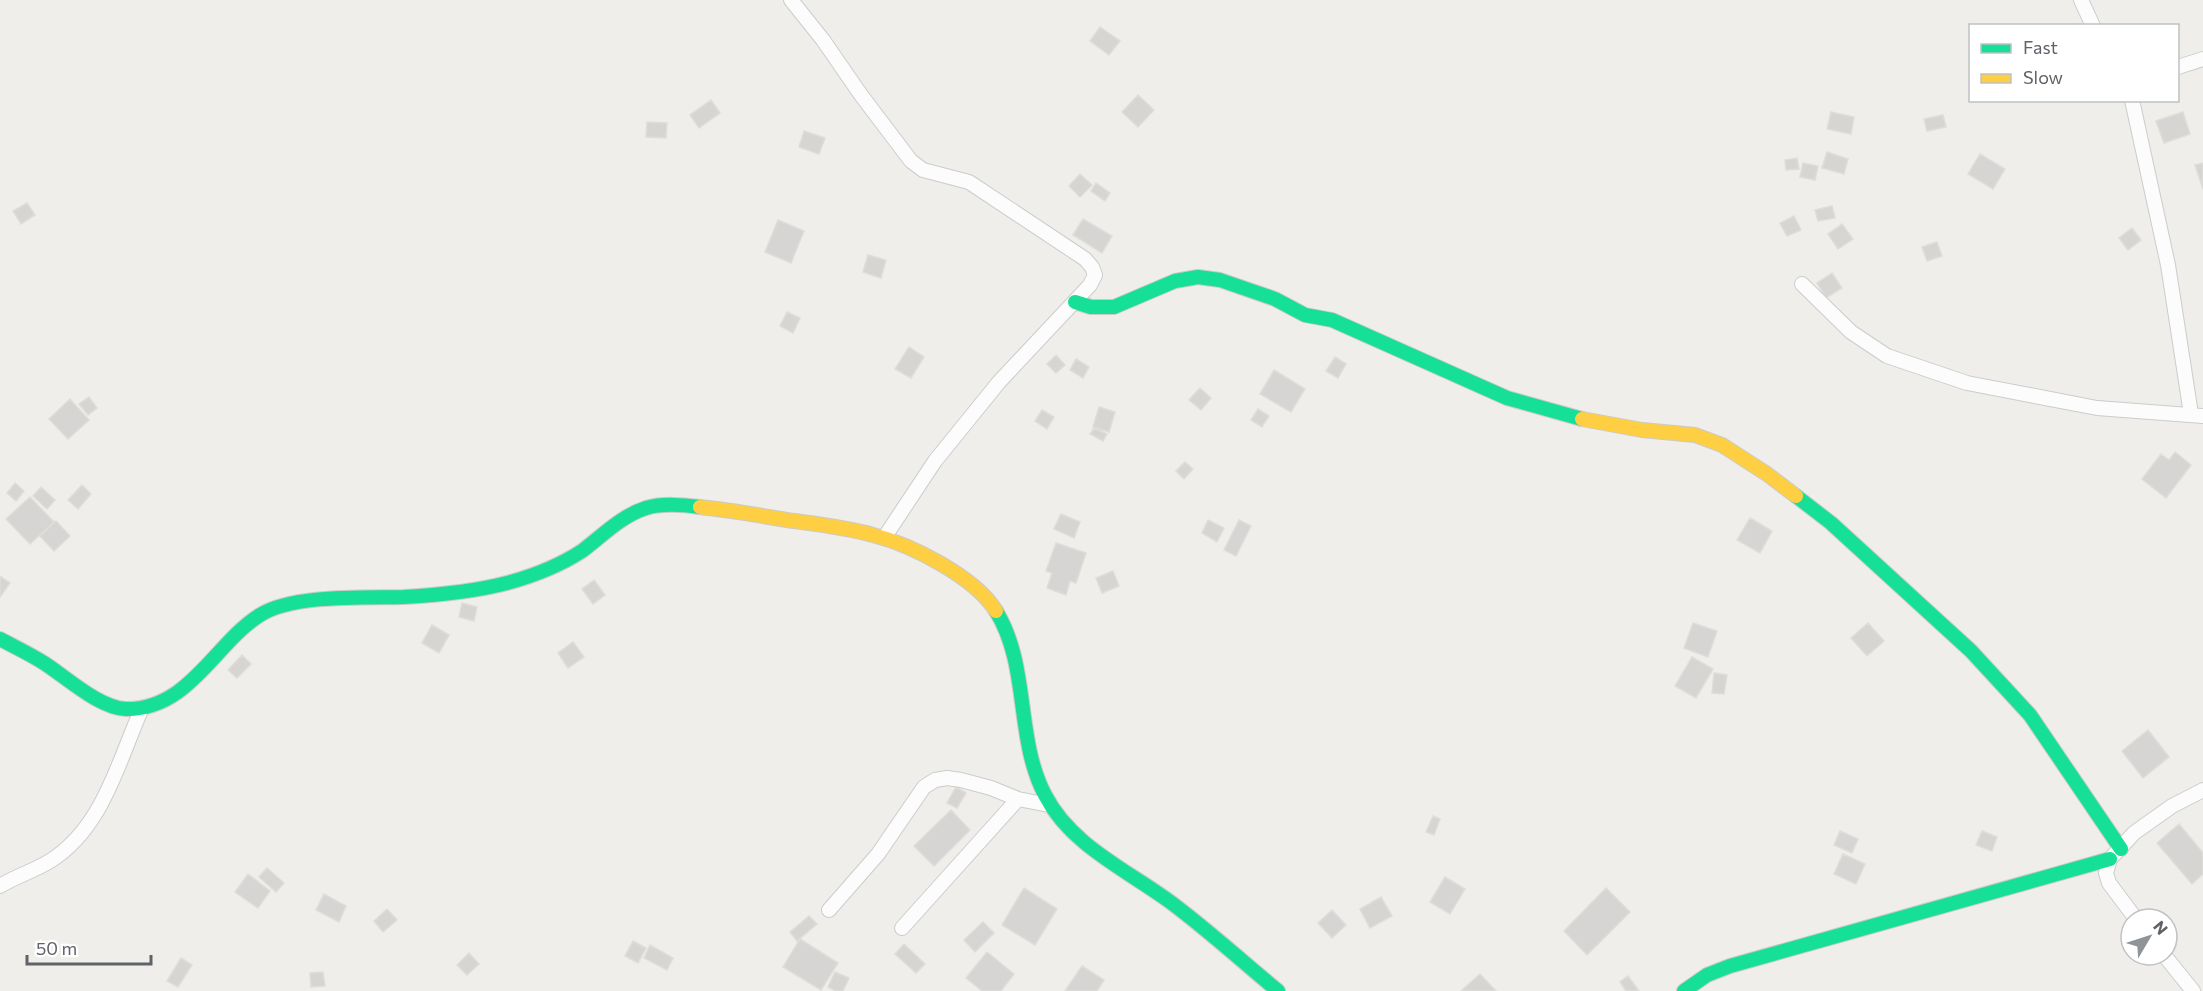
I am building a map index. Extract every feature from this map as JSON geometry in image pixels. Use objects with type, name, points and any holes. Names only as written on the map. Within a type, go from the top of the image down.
[{"type":"street","points":[[791,0],[911,161],[923,170],[969,182],[1085,259],[1095,274],[1090,285],[999,382],[935,461],[884,538]]},
{"type":"street","points":[[2081,0],[2092,24]]},
{"type":"street","points":[[2179,67],[2203,59]]},
{"type":"street","points":[[1802,284],[1851,332],[1887,356],[1967,383],[2097,408],[2168,415],[2197,415],[2168,264],[2132,102]]},
{"type":"street","points":[[1075,302],[1090,307],[1114,307],[1174,281],[1198,277],[1220,280],[1275,298],[1305,315],[1332,320],[1507,398],[1572,417],[1642,430],[1695,435],[1722,445],[1767,474],[1831,523],[1971,651],[2030,715],[2121,849]]},
{"type":"street","points":[[0,639],[37,658],[94,696],[119,709],[142,708],[170,699],[200,674],[254,617],[270,609],[288,604],[366,597],[441,596],[535,575],[572,557],[636,512],[652,506],[730,511],[884,538],[970,582],[991,600],[1000,615],[1012,652],[1026,736],[1036,774],[1049,805],[1070,830],[1100,855],[1160,894],[1278,991]]},
{"type":"street","points":[[0,886],[50,861],[73,842],[94,816],[109,792],[124,748],[142,708]]},
{"type":"street","points":[[829,910],[878,854],[924,787],[935,780],[946,778],[961,780],[1018,799],[1049,805]]},
{"type":"street","points":[[1684,991],[1707,975],[1730,966],[2110,859],[2134,833],[2172,806],[2203,790]]},
{"type":"street","points":[[902,928],[1018,799]]},
{"type":"street","points":[[2110,859],[2106,873],[2109,883],[2127,907]]},
{"type":"street","points":[[2174,967],[2193,991]]},
{"type":"building","points":[[1100,27],[1120,41],[1109,55],[1090,41]]},
{"type":"building","points":[[1138,95],[1154,110],[1138,127],[1122,112]]},
{"type":"building","points":[[711,100],[720,113],[699,128],[690,115]]},
{"type":"building","points":[[1831,112],[1854,117],[1851,134],[1827,129]]},
{"type":"building","points":[[2183,112],[2190,134],[2164,143],[2156,121]]},
{"type":"building","points":[[1943,115],[1946,127],[1927,131],[1924,119]]},
{"type":"building","points":[[647,122],[667,123],[666,138],[646,137]]},
{"type":"building","points":[[804,131],[825,138],[819,154],[799,147]]},
{"type":"building","points":[[1827,152],[1848,159],[1844,174],[1822,168]]},
{"type":"building","points":[[1980,154],[2005,169],[1993,189],[1968,174]]},
{"type":"building","points":[[1797,158],[1799,169],[1786,170],[1785,160]]},
{"type":"building","points":[[1803,163],[1818,166],[1815,180],[1800,177]]},
{"type":"building","points":[[2203,163],[2203,189],[2195,165]]},
{"type":"building","points":[[1080,174],[1092,185],[1080,197],[1069,186]]},
{"type":"building","points":[[1096,183],[1110,193],[1105,201],[1091,191]]},
{"type":"building","points":[[27,203],[35,215],[21,224],[13,211]]},
{"type":"building","points":[[1832,206],[1835,218],[1818,221],[1815,210]]},
{"type":"building","points":[[1794,216],[1801,230],[1787,236],[1780,223]]},
{"type":"building","points":[[1083,219],[1112,236],[1102,253],[1073,235]]},
{"type":"building","points":[[778,220],[804,231],[791,263],[765,252]]},
{"type":"building","points":[[1842,224],[1853,239],[1838,249],[1828,234]]},
{"type":"building","points":[[2132,228],[2141,240],[2128,250],[2119,238]]},
{"type":"building","points":[[1937,242],[1942,256],[1927,261],[1922,247]]},
{"type":"building","points":[[868,255],[886,260],[881,278],[863,272]]},
{"type":"building","points":[[1832,273],[1842,288],[1826,298],[1817,283]]},
{"type":"building","points":[[787,312],[800,318],[793,333],[780,326]]},
{"type":"building","points":[[909,347],[924,357],[911,378],[895,369]]},
{"type":"building","points":[[1056,355],[1065,365],[1056,373],[1047,364]]},
{"type":"building","points":[[1335,357],[1346,364],[1338,378],[1326,371]]},
{"type":"building","points":[[1076,359],[1089,367],[1083,378],[1070,370]]},
{"type":"building","points":[[1274,370],[1305,389],[1291,412],[1260,394]]},
{"type":"building","points":[[1200,388],[1211,398],[1201,410],[1189,400]]},
{"type":"building","points":[[89,397],[97,408],[88,415],[79,404]]},
{"type":"building","points":[[70,399],[89,420],[68,439],[49,419]]},
{"type":"building","points":[[1099,407],[1115,412],[1109,432],[1093,427]]},
{"type":"building","points":[[1258,409],[1269,416],[1262,427],[1251,420]]},
{"type":"building","points":[[1042,410],[1054,417],[1047,429],[1035,421]]},
{"type":"building","points":[[1094,428],[1107,434],[1103,441],[1090,434]]},
{"type":"building","points":[[2175,452],[2191,465],[2166,498],[2142,479],[2161,454],[2169,460]]},
{"type":"building","points":[[1185,462],[1193,469],[1184,479],[1176,471]]},
{"type":"building","points":[[15,483],[24,491],[16,501],[7,493]]},
{"type":"building","points":[[82,485],[91,494],[78,509],[68,500]]},
{"type":"building","points":[[41,487],[55,500],[47,509],[33,496]]},
{"type":"building","points":[[30,497],[54,522],[30,544],[6,519]]},
{"type":"building","points":[[1061,514],[1080,522],[1074,538],[1054,529]]},
{"type":"building","points":[[1750,518],[1772,531],[1760,553],[1737,540]]},
{"type":"building","points":[[1208,520],[1224,528],[1217,542],[1202,533]]},
{"type":"building","points":[[1239,520],[1251,526],[1236,556],[1224,550]]},
{"type":"building","points":[[56,521],[70,536],[54,551],[40,536]]},
{"type":"building","points":[[1056,543],[1086,553],[1076,583],[1070,581],[1066,595],[1047,588],[1052,573],[1046,571]]},
{"type":"building","points":[[1113,571],[1119,586],[1102,593],[1096,578]]},
{"type":"building","points":[[0,576],[10,583],[0,597]]},
{"type":"building","points":[[594,580],[605,595],[593,604],[582,589]]},
{"type":"building","points":[[462,603],[477,607],[474,621],[459,617]]},
{"type":"building","points":[[1693,623],[1717,631],[1708,657],[1684,648]]},
{"type":"building","points":[[1868,623],[1884,641],[1867,656],[1851,638]]},
{"type":"building","points":[[432,625],[449,635],[439,653],[422,643]]},
{"type":"building","points":[[573,642],[584,657],[568,668],[558,653]]},
{"type":"building","points":[[242,655],[251,664],[237,678],[228,670]]},
{"type":"building","points":[[1692,657],[1713,669],[1696,698],[1675,686]]},
{"type":"building","points":[[1714,673],[1727,675],[1724,694],[1712,693]]},
{"type":"building","points":[[2148,730],[2169,757],[2143,778],[2122,751]]},
{"type":"building","points":[[956,787],[966,793],[957,808],[947,803]]},
{"type":"building","points":[[951,810],[970,830],[934,866],[914,846]]},
{"type":"building","points":[[1433,816],[1440,819],[1434,835],[1426,832]]},
{"type":"building","points":[[2179,824],[2203,853],[2203,874],[2192,884],[2157,843]]},
{"type":"building","points":[[1840,831],[1858,839],[1852,853],[1834,845]]},
{"type":"building","points":[[1982,831],[1997,837],[1992,851],[1976,845]]},
{"type":"building","points":[[1843,854],[1865,864],[1856,884],[1834,874]]},
{"type":"building","points":[[267,868],[284,883],[276,892],[259,877]]},
{"type":"building","points":[[248,874],[270,891],[258,908],[235,892]]},
{"type":"building","points":[[1445,877],[1465,889],[1450,914],[1430,902]]},
{"type":"building","points":[[1024,888],[1057,909],[1035,945],[1002,925]]},
{"type":"building","points":[[1606,888],[1630,912],[1587,955],[1564,931]]},
{"type":"building","points":[[324,894],[346,906],[339,922],[316,910]]},
{"type":"building","points":[[1381,897],[1392,916],[1370,928],[1360,909]]},
{"type":"building","points":[[387,909],[397,920],[383,932],[374,921]]},
{"type":"building","points":[[1332,910],[1346,925],[1332,938],[1318,923]]},
{"type":"building","points":[[809,916],[817,924],[797,941],[790,932]]},
{"type":"building","points":[[983,922],[994,933],[975,952],[964,940]]},
{"type":"building","points":[[800,939],[838,963],[821,990],[783,967]]},
{"type":"building","points":[[633,941],[646,948],[638,963],[625,956]]},
{"type":"building","points":[[904,944],[925,964],[916,973],[895,954]]},
{"type":"building","points":[[650,945],[673,958],[667,970],[644,958]]},
{"type":"building","points":[[987,952],[1014,974],[1001,991],[982,991],[966,978]]},
{"type":"building","points":[[469,953],[479,964],[467,975],[457,965]]},
{"type":"building","points":[[181,958],[192,965],[178,987],[167,981]]},
{"type":"building","points":[[1082,966],[1104,980],[1097,991],[1065,991]]},
{"type":"building","points":[[323,972],[325,986],[311,987],[310,973]]},
{"type":"building","points":[[835,972],[849,978],[843,991],[836,991],[828,987]]},
{"type":"building","points":[[1480,974],[1496,991],[1461,991]]},
{"type":"building","points":[[1628,976],[1639,991],[1626,991],[1620,982]]},
{"type":"traffic: fast","points":[[1075,302],[1091,307],[1114,307],[1175,281],[1198,277],[1220,280],[1275,299],[1305,315],[1332,320],[1507,398],[1582,419]]},
{"type":"traffic: fast","points":[[1796,496],[1831,523],[1971,651],[2030,715],[2121,849]]},
{"type":"traffic: fast","points":[[0,639],[39,660],[83,691],[105,703],[126,709],[148,706],[167,699],[184,687],[244,627],[274,608],[310,600],[404,597],[468,591],[494,586],[536,574],[564,561],[582,551],[620,521],[646,508],[666,505],[700,507]]},
{"type":"traffic: fast","points":[[996,611],[1007,632],[1014,655],[1029,750],[1045,795],[1056,813],[1085,843],[1173,904],[1278,991]]},
{"type":"traffic: fast","points":[[1684,991],[1707,975],[1730,966],[2110,859]]},
{"type":"traffic: slow","points":[[1582,419],[1642,430],[1695,435],[1722,445],[1796,496]]},
{"type":"traffic: slow","points":[[700,507],[841,528],[889,540],[924,554],[958,575],[986,598],[996,611]]}]
